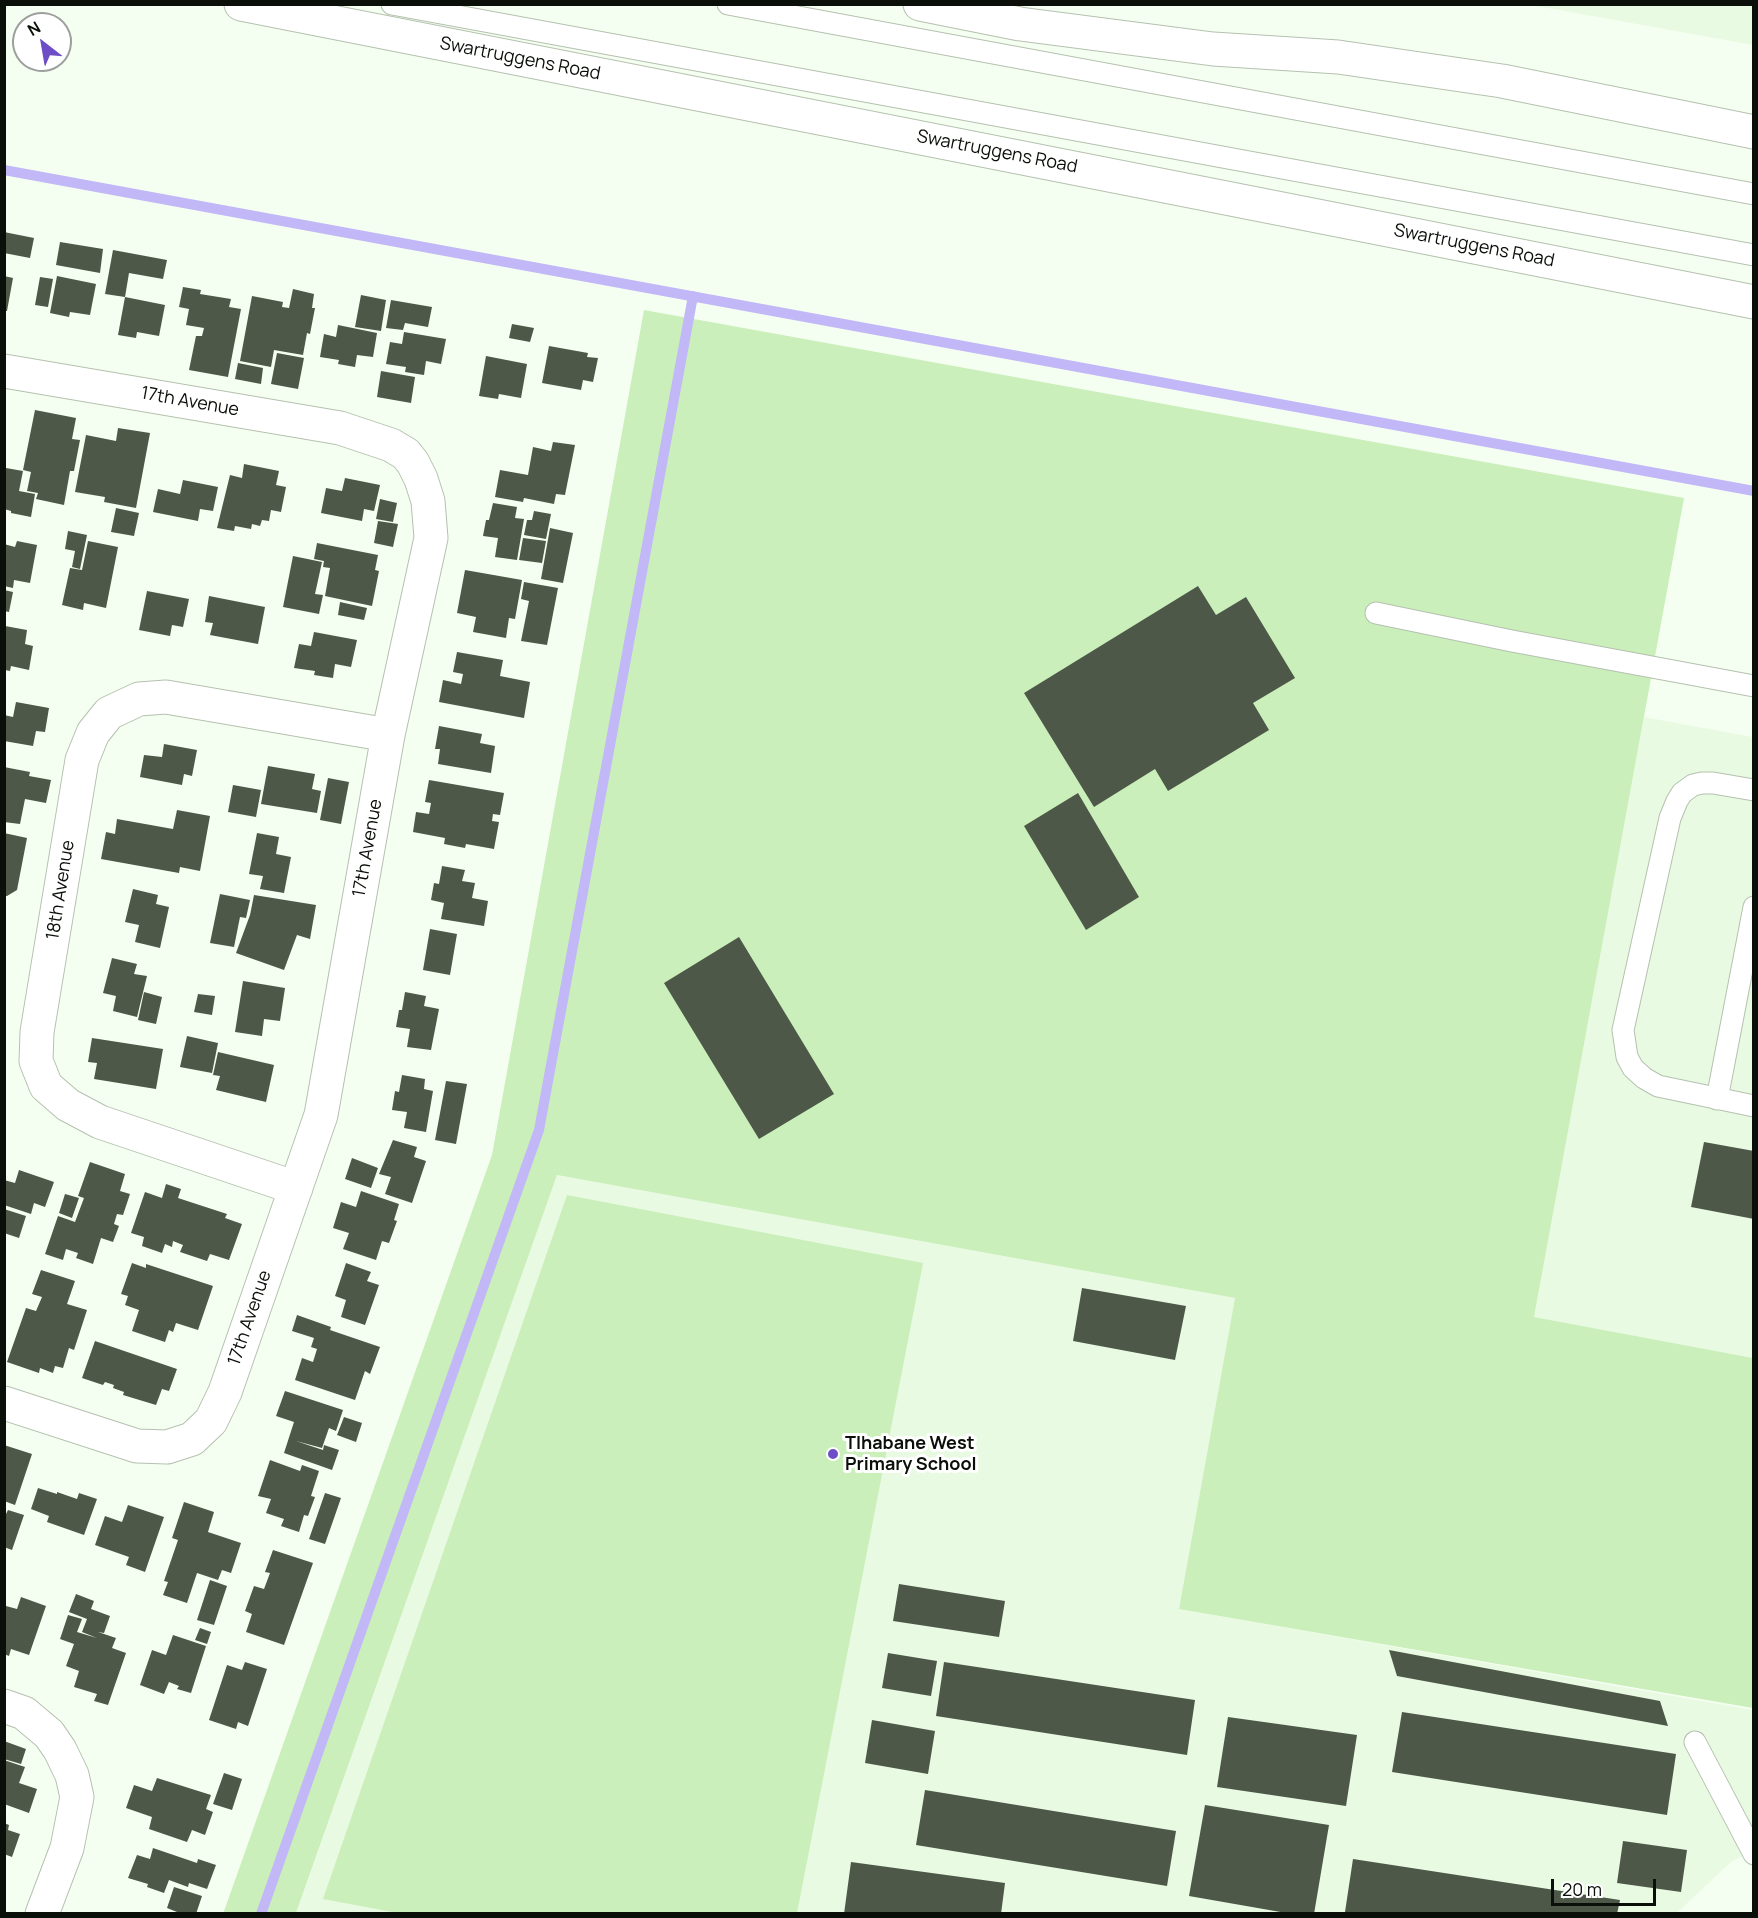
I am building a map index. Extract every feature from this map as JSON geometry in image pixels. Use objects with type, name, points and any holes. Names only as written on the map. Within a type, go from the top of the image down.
[{"type":"street","name":"Swartruggens Road","points":[[241,4],[1754,302]]},
{"type":"street","points":[[920,4],[1020,24],[1213,49],[1338,57],[1502,81],[1754,132]]},
{"type":"street","name":"17th Avenue","points":[[4,371],[340,428],[391,445],[406,454],[422,479],[428,501],[431,538],[388,735],[321,1115],[225,1392],[211,1421],[192,1438],[167,1447],[137,1446],[4,1403]]},
{"type":"street","name":"18th Avenue","points":[[296,1188],[100,1122],[68,1105],[46,1086],[36,1061],[37,1032],[82,760],[93,733],[108,713],[138,699],[166,697],[388,735]]},
{"type":"street","points":[[4,1706],[24,1713],[49,1734],[72,1774],[77,1797],[67,1848],[42,1914]]},
{"type":"lane","points":[[392,4],[1754,255]]},
{"type":"lane","points":[[728,4],[1754,194]]},
{"type":"lane","points":[[1376,613],[1754,686]]},
{"type":"lane","points":[[1754,790],[1702,783],[1693,785],[1682,793],[1677,801],[1670,818],[1623,1030],[1627,1057],[1633,1068],[1644,1078],[1658,1086],[1754,1106]]},
{"type":"lane","points":[[1718,1099],[1749,952],[1754,907]]},
{"type":"lane","points":[[1695,1742],[1754,1854]]},
{"type":"shaded area","points":[[1531,5],[1753,5],[1753,45]]},
{"type":"shaded area","points":[[1644,717],[1753,737],[1753,1358],[1534,1317]]},
{"type":"shaded area","name":"Tlhabane West Primary School","points":[[557,1175],[1235,1298],[1179,1609],[1753,1710],[1753,1851],[1731,1862],[1677,1913],[296,1914]]},
{"type":"green space","points":[[644,310],[1684,498],[1534,1317],[1753,1358],[1753,1708],[1179,1609],[1235,1298],[557,1175],[296,1913],[223,1914],[492,1155]]},
{"type":"green space","points":[[567,1195],[923,1263],[797,1913],[403,1914],[323,1899]]},
{"type":"building","points":[[4,232],[34,238],[30,258],[4,253]]},
{"type":"building","points":[[60,242],[103,249],[100,273],[56,265]]},
{"type":"building","points":[[113,250],[167,260],[163,279],[129,273],[125,297],[105,294]]},
{"type":"building","points":[[4,276],[13,278],[7,311],[4,311]]},
{"type":"building","points":[[57,276],[96,284],[90,315],[70,312],[69,317],[50,313]]},
{"type":"building","points":[[40,277],[53,279],[48,307],[35,305]]},
{"type":"building","points":[[183,287],[201,290],[200,294],[231,299],[229,307],[241,309],[228,377],[189,370],[196,336],[202,336],[204,328],[186,325],[189,309],[179,307]]},
{"type":"building","points":[[293,289],[314,294],[312,308],[315,308],[303,355],[274,350],[271,367],[240,361],[252,296],[283,302],[282,307],[289,308]]},
{"type":"building","points":[[361,295],[386,300],[381,331],[355,327]]},
{"type":"building","points":[[125,297],[165,305],[159,336],[137,332],[136,338],[118,335]]},
{"type":"building","points":[[391,300],[432,307],[428,327],[405,323],[403,330],[386,328]]},
{"type":"building","points":[[512,324],[534,328],[530,342],[509,338]]},
{"type":"building","points":[[338,325],[377,333],[373,357],[357,355],[355,367],[338,364],[339,360],[320,357],[324,334],[336,337]]},
{"type":"building","points":[[404,332],[446,339],[441,364],[426,361],[424,375],[405,372],[406,367],[386,364],[390,342],[402,344]]},
{"type":"building","points":[[549,346],[588,353],[587,357],[598,358],[593,382],[583,380],[581,390],[542,383]]},
{"type":"building","points":[[277,353],[304,358],[298,389],[271,384]]},
{"type":"building","points":[[486,356],[527,364],[521,398],[499,394],[498,399],[479,396]]},
{"type":"building","points":[[238,363],[263,368],[261,384],[235,379]]},
{"type":"building","points":[[381,371],[415,377],[411,403],[377,397]]},
{"type":"building","points":[[35,410],[76,418],[72,439],[80,440],[74,471],[70,471],[64,505],[36,499],[38,493],[27,491],[31,472],[23,470]]},
{"type":"building","points":[[118,428],[150,433],[136,508],[104,502],[105,497],[75,492],[86,435],[116,441]]},
{"type":"building","points":[[553,442],[575,445],[565,495],[556,494],[554,504],[524,498],[523,502],[495,497],[500,470],[528,475],[533,447],[551,451]]},
{"type":"building","points":[[244,464],[279,471],[276,485],[286,487],[281,512],[271,510],[269,521],[262,520],[260,526],[252,524],[251,529],[235,526],[234,531],[217,528],[230,475],[242,478]]},
{"type":"building","points":[[6,468],[23,471],[19,491],[35,494],[31,517],[11,513],[4,509]]},
{"type":"building","points":[[345,478],[380,485],[374,511],[364,509],[362,521],[321,513],[326,488],[342,491]]},
{"type":"building","points":[[183,480],[218,487],[213,511],[200,509],[198,521],[153,512],[158,489],[180,494]]},
{"type":"building","points":[[380,499],[397,503],[393,522],[376,519]]},
{"type":"building","points":[[493,503],[517,507],[515,518],[524,519],[517,560],[495,557],[498,538],[483,536]]},
{"type":"building","points":[[116,508],[139,513],[134,536],[111,532]]},
{"type":"building","points":[[534,511],[551,514],[546,539],[524,535],[527,520],[532,520]]},
{"type":"building","points":[[378,521],[398,524],[393,547],[374,543]]},
{"type":"building","points":[[550,528],[573,533],[563,583],[541,579]]},
{"type":"building","points":[[68,531],[87,535],[80,569],[72,567],[75,551],[65,549]]},
{"type":"building","points":[[523,538],[546,541],[542,563],[519,560]]},
{"type":"building","points":[[17,541],[37,545],[30,583],[14,580],[13,588],[4,586],[4,544],[15,547]]},
{"type":"building","points":[[88,541],[118,547],[106,608],[84,603],[83,610],[62,605],[70,568],[82,570]]},
{"type":"building","points":[[317,543],[378,555],[375,570],[379,571],[372,606],[325,596],[330,568],[323,567],[324,561],[314,559]]},
{"type":"building","points":[[293,556],[322,562],[315,594],[323,595],[319,614],[283,607]]},
{"type":"building","points":[[465,570],[522,580],[515,619],[509,618],[506,638],[473,632],[476,617],[457,613]]},
{"type":"building","points":[[524,582],[558,588],[547,645],[521,641],[529,601],[521,599]]},
{"type":"building","points":[[1198,586],[1216,615],[1246,597],[1295,678],[1253,703],[1269,730],[1168,791],[1155,769],[1094,807],[1024,693]]},
{"type":"building","points":[[4,590],[13,592],[9,612],[4,611]]},
{"type":"building","points":[[147,591],[189,599],[183,627],[172,625],[170,636],[139,630]]},
{"type":"building","points":[[209,596],[265,607],[258,644],[210,635],[213,623],[205,622]]},
{"type":"building","points":[[340,602],[367,608],[364,620],[338,615]]},
{"type":"building","points":[[5,626],[27,630],[25,644],[33,646],[29,670],[11,666],[10,671],[5,670]]},
{"type":"building","points":[[314,632],[357,640],[351,667],[335,664],[333,678],[314,675],[315,671],[294,668],[299,644],[311,646]]},
{"type":"building","points":[[457,652],[503,660],[500,676],[530,682],[524,718],[439,702],[443,680],[461,684],[463,674],[453,672]]},
{"type":"building","points":[[16,702],[49,708],[45,732],[36,731],[33,746],[4,741],[4,715],[13,717]]},
{"type":"building","points":[[439,726],[482,734],[480,743],[495,746],[491,773],[438,764],[440,749],[435,749]]},
{"type":"building","points":[[164,744],[197,750],[192,776],[184,774],[182,785],[140,777],[144,755],[162,757]]},
{"type":"building","points":[[268,766],[315,774],[312,789],[321,791],[317,813],[261,804]]},
{"type":"building","points":[[4,767],[30,772],[29,776],[51,780],[46,803],[25,799],[20,824],[4,822]]},
{"type":"building","points":[[328,778],[349,782],[341,824],[320,820]]},
{"type":"building","points":[[429,780],[504,793],[500,815],[493,814],[492,821],[499,822],[494,849],[466,844],[465,848],[444,844],[445,838],[413,832],[416,812],[429,814],[431,803],[425,802]]},
{"type":"building","points":[[233,785],[261,790],[256,817],[228,812]]},
{"type":"building","points":[[1078,793],[1139,897],[1086,930],[1024,826]]},
{"type":"building","points":[[177,810],[210,816],[200,871],[180,867],[179,873],[101,859],[106,832],[115,834],[117,819],[173,829]]},
{"type":"building","points":[[4,833],[27,838],[17,890],[7,896],[4,896]]},
{"type":"building","points":[[257,833],[279,837],[276,854],[291,857],[284,893],[260,889],[263,876],[249,874]]},
{"type":"building","points":[[442,866],[465,870],[462,881],[475,883],[472,898],[488,901],[484,926],[441,919],[444,903],[431,900],[434,883],[439,884]]},
{"type":"building","points":[[133,889],[158,895],[156,904],[169,907],[160,948],[135,942],[139,925],[125,922]]},
{"type":"building","points":[[220,894],[250,900],[246,918],[240,917],[234,947],[210,943]]},
{"type":"building","points":[[254,895],[316,905],[310,939],[297,935],[284,970],[236,953],[250,915]]},
{"type":"building","points":[[430,929],[457,934],[450,975],[423,970]]},
{"type":"building","points":[[739,937],[834,1094],[759,1139],[664,983]]},
{"type":"building","points":[[112,958],[137,964],[134,974],[147,976],[137,1017],[113,1011],[116,996],[103,993]]},
{"type":"building","points":[[243,981],[285,988],[280,1021],[264,1019],[262,1036],[235,1032]]},
{"type":"building","points":[[144,992],[162,997],[156,1024],[138,1020]]},
{"type":"building","points":[[405,992],[426,996],[424,1006],[439,1009],[431,1050],[407,1047],[410,1029],[396,1027]]},
{"type":"building","points":[[198,994],[215,996],[212,1015],[194,1012]]},
{"type":"building","points":[[187,1036],[218,1043],[212,1073],[180,1067]]},
{"type":"building","points":[[92,1038],[163,1049],[156,1089],[94,1079],[97,1063],[88,1062]]},
{"type":"building","points":[[218,1052],[274,1065],[266,1102],[216,1090],[220,1076],[213,1075]]},
{"type":"building","points":[[402,1075],[425,1079],[424,1089],[433,1091],[426,1132],[404,1128],[407,1112],[392,1110],[395,1091],[399,1092]]},
{"type":"building","points":[[446,1081],[467,1084],[456,1144],[435,1140]]},
{"type":"building","points":[[393,1140],[417,1147],[414,1157],[426,1161],[412,1203],[385,1194],[391,1177],[379,1174]]},
{"type":"building","points":[[1704,1142],[1754,1151],[1754,1219],[1691,1207]]},
{"type":"building","points":[[352,1158],[378,1168],[371,1188],[345,1179]]},
{"type":"building","points":[[90,1162],[125,1174],[120,1191],[130,1194],[123,1215],[117,1214],[114,1224],[119,1226],[113,1242],[101,1238],[93,1264],[76,1258],[78,1253],[66,1249],[63,1260],[45,1254],[58,1216],[75,1222],[84,1198],[78,1196]]},
{"type":"building","points":[[19,1170],[54,1182],[45,1207],[34,1203],[31,1214],[4,1205],[4,1180],[15,1183]]},
{"type":"building","points":[[166,1184],[181,1189],[178,1198],[227,1214],[225,1218],[242,1224],[229,1260],[210,1254],[207,1261],[180,1252],[183,1245],[173,1241],[172,1247],[165,1244],[162,1253],[142,1246],[144,1237],[131,1233],[145,1192],[162,1198]]},
{"type":"building","points":[[361,1191],[399,1204],[394,1220],[397,1221],[389,1243],[382,1241],[376,1260],[343,1249],[349,1233],[333,1228],[341,1202],[356,1207]]},
{"type":"building","points":[[65,1194],[79,1198],[72,1218],[59,1213]]},
{"type":"building","points":[[4,1209],[26,1216],[19,1238],[4,1233]]},
{"type":"building","points":[[132,1263],[146,1268],[146,1264],[213,1286],[198,1330],[176,1323],[173,1332],[169,1330],[165,1342],[132,1331],[139,1310],[125,1305],[128,1296],[121,1294]]},
{"type":"building","points":[[346,1263],[371,1272],[367,1281],[379,1285],[365,1325],[341,1317],[346,1300],[335,1296]]},
{"type":"building","points":[[41,1270],[75,1281],[67,1304],[87,1310],[74,1350],[69,1348],[63,1368],[55,1366],[53,1373],[40,1368],[39,1373],[7,1362],[26,1308],[36,1311],[42,1297],[32,1294]]},
{"type":"building","points":[[1082,1288],[1186,1306],[1175,1360],[1073,1341]]},
{"type":"building","points":[[297,1315],[331,1327],[330,1330],[380,1347],[370,1374],[365,1371],[355,1400],[295,1380],[302,1358],[313,1362],[317,1349],[311,1347],[314,1338],[292,1331]]},
{"type":"building","points":[[95,1341],[177,1369],[169,1391],[162,1389],[156,1405],[123,1395],[124,1392],[113,1388],[114,1385],[105,1382],[103,1385],[82,1378]]},
{"type":"building","points":[[285,1391],[343,1410],[336,1431],[329,1428],[322,1448],[296,1441],[323,1450],[324,1445],[339,1450],[332,1470],[284,1453],[294,1422],[276,1416]]},
{"type":"building","points":[[344,1417],[362,1423],[356,1442],[337,1435]]},
{"type":"building","points":[[4,1445],[32,1454],[15,1505],[4,1501]]},
{"type":"building","points":[[270,1460],[300,1471],[302,1465],[319,1471],[311,1496],[315,1497],[308,1516],[304,1515],[299,1532],[281,1526],[284,1519],[266,1513],[271,1499],[258,1496]]},
{"type":"building","points":[[38,1488],[77,1499],[79,1493],[97,1499],[84,1535],[47,1522],[49,1516],[31,1509]]},
{"type":"building","points":[[325,1493],[341,1498],[325,1544],[309,1539]]},
{"type":"building","points":[[184,1502],[214,1512],[208,1532],[241,1543],[231,1573],[222,1570],[218,1580],[197,1573],[187,1603],[163,1595],[168,1582],[164,1581],[178,1540],[172,1538]]},
{"type":"building","points":[[128,1505],[164,1517],[145,1572],[126,1565],[129,1557],[95,1545],[105,1516],[122,1522]]},
{"type":"building","points":[[8,1510],[24,1515],[12,1550],[4,1547],[4,1518]]},
{"type":"building","points":[[273,1550],[313,1563],[284,1645],[246,1632],[252,1614],[245,1611],[254,1586],[264,1589],[270,1573],[265,1572]]},
{"type":"building","points":[[210,1580],[227,1586],[214,1625],[197,1620]]},
{"type":"building","points":[[899,1584],[1005,1601],[999,1637],[893,1621]]},
{"type":"building","points":[[76,1594],[94,1601],[91,1609],[110,1616],[104,1633],[98,1632],[116,1638],[112,1648],[126,1653],[108,1705],[94,1701],[97,1694],[74,1687],[79,1671],[66,1666],[74,1644],[60,1639],[68,1615],[82,1619],[77,1632],[97,1638],[82,1632],[87,1619],[69,1612]]},
{"type":"building","points":[[21,1597],[46,1606],[29,1655],[11,1649],[9,1656],[4,1654],[4,1609],[6,1606],[17,1609]]},
{"type":"building","points":[[200,1628],[211,1632],[207,1644],[195,1640]]},
{"type":"building","points":[[173,1635],[206,1646],[191,1693],[177,1689],[179,1686],[169,1682],[164,1694],[140,1685],[152,1650],[166,1655]]},
{"type":"building","points":[[1389,1650],[1660,1701],[1668,1726],[1397,1676]]},
{"type":"building","points":[[888,1653],[937,1661],[931,1696],[882,1688]]},
{"type":"building","points":[[245,1662],[267,1669],[248,1726],[238,1722],[236,1729],[209,1720],[227,1665],[242,1670]]},
{"type":"building","points":[[944,1662],[1195,1700],[1187,1755],[936,1716]]},
{"type":"building","points":[[1402,1712],[1676,1754],[1667,1815],[1392,1772]]},
{"type":"building","points":[[1228,1717],[1357,1735],[1346,1806],[1217,1787]]},
{"type":"building","points":[[872,1720],[935,1731],[928,1774],[865,1763]]},
{"type":"building","points":[[4,1741],[26,1749],[21,1764],[4,1759]]},
{"type":"building","points":[[4,1760],[25,1767],[19,1783],[37,1789],[29,1813],[4,1804]]},
{"type":"building","points":[[224,1773],[242,1779],[232,1810],[213,1804]]},
{"type":"building","points":[[157,1778],[211,1795],[206,1809],[213,1812],[205,1835],[192,1830],[187,1842],[149,1829],[152,1817],[126,1808],[134,1785],[152,1791]]},
{"type":"building","points":[[925,1790],[1176,1831],[1167,1886],[916,1845]]},
{"type":"building","points":[[1205,1805],[1329,1825],[1314,1914],[1292,1914],[1189,1896]]},
{"type":"building","points":[[4,1823],[9,1825],[8,1830],[20,1834],[12,1857],[4,1854]]},
{"type":"building","points":[[1623,1841],[1687,1850],[1681,1892],[1617,1883]]},
{"type":"building","points":[[153,1848],[197,1863],[198,1859],[216,1865],[207,1889],[189,1883],[188,1887],[169,1880],[164,1893],[147,1887],[148,1884],[128,1878],[137,1855],[150,1859]]},
{"type":"building","points":[[1353,1859],[1620,1900],[1617,1914],[1345,1912]]},
{"type":"building","points":[[851,1862],[1005,1883],[1001,1914],[844,1914]]},
{"type":"building","points":[[174,1887],[202,1896],[196,1914],[182,1914],[167,1908]]},
{"type":"waterway","points":[[4,170],[1754,491]]},
{"type":"waterway","points":[[261,1914],[539,1130],[693,296]]},
{"type":"place","name":"Tlhabane West Primary School","points":[[833,1454]]}]
